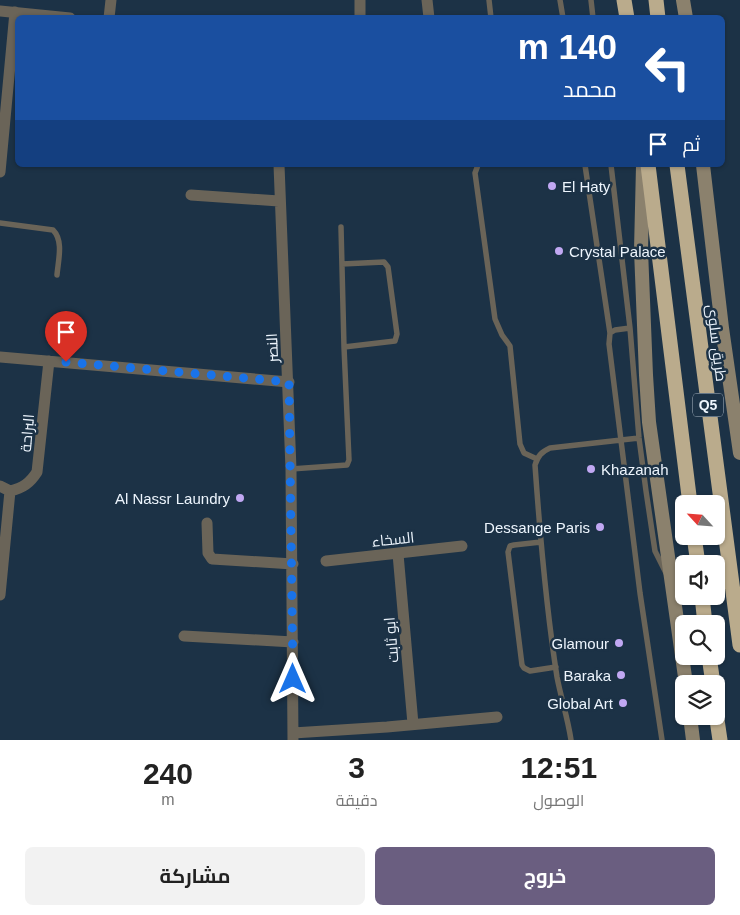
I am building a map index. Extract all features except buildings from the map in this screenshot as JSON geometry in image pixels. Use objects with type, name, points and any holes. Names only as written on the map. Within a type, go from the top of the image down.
[{"type":"highway","points":[[624,0],[626,15]]},
{"type":"highway","points":[[656,0],[658,15]]},
{"type":"highway","name":"Q5","points":[[648,167],[689,495]]},
{"type":"highway","name":"طريق سلوى","points":[[677,167],[740,645]]},
{"type":"highway","points":[[718,725],[720,740]]},
{"type":"main road","points":[[683,0],[686,15]]},
{"type":"main road","points":[[644,167],[641,250],[651,445],[685,675]]},
{"type":"main road","name":"طريق سلوى","points":[[703,167],[722,328],[740,453]]},
{"type":"main road","points":[[691,725],[693,740]]},
{"type":"street","points":[[109,15],[111,0]]},
{"type":"street","points":[[360,0],[360,15]]},
{"type":"street","points":[[427,0],[429,15]]},
{"type":"street","points":[[0,11],[42,15]]},
{"type":"street","points":[[0,172],[15,12]]},
{"type":"street","name":"النصر","points":[[279,167],[279,201],[289,382],[293,564],[293,737]]},
{"type":"street","points":[[191,195],[279,201]]},
{"type":"street","points":[[0,357],[289,382]]},
{"type":"street","name":"البراحة","points":[[0,595],[5,488],[21,489],[31,482],[38,472],[49,361]]},
{"type":"street","points":[[207,524],[208,553],[212,559],[293,564]]},
{"type":"street","name":"السخاء","points":[[326,561],[462,546]]},
{"type":"street","name":"ابو ثابت","points":[[398,554],[413,724]]},
{"type":"street","points":[[184,636],[293,642]]},
{"type":"street","points":[[293,737],[497,717]]},
{"type":"lane","points":[[489,0],[491,15]]},
{"type":"lane","points":[[560,0],[562,15]]},
{"type":"lane","points":[[591,0],[593,15]]},
{"type":"lane","points":[[477,167],[475,173],[495,319],[502,335],[510,346],[520,444],[524,453],[537,458]]},
{"type":"lane","points":[[585,167],[610,333],[609,344],[640,593],[662,740]]},
{"type":"lane","points":[[612,167],[630,328],[639,438],[651,531],[660,562],[673,586]]},
{"type":"lane","points":[[0,224],[53,230],[58,235],[60,243],[57,275]]},
{"type":"lane","points":[[291,469],[347,465],[349,463],[341,227]]},
{"type":"lane","points":[[342,264],[387,263],[397,334],[395,340],[344,347]]},
{"type":"lane","points":[[610,333],[615,330],[630,328]]},
{"type":"lane","points":[[571,740],[556,667],[541,542],[535,465],[537,458],[542,452],[550,448],[639,438]]},
{"type":"lane","points":[[541,542],[510,546],[508,552],[522,665],[530,671],[556,667]]},
{"type":"place","name":"El Haty","points":[[552,186]]},
{"type":"place","name":"Crystal Palace","points":[[559,251]]},
{"type":"place","name":"Khazanah","points":[[591,469]]},
{"type":"place","name":"Al Nassr Laundry","points":[[240,498]]},
{"type":"place","name":"Dessange Paris","points":[[600,527]]},
{"type":"place","name":"Glamour","points":[[619,643]]},
{"type":"place","name":"Baraka","points":[[621,675]]},
{"type":"place","name":"Global Art","points":[[623,703]]},
{"type":"route","points":[[66,362],[289,382],[293,564],[293,679]]}]
